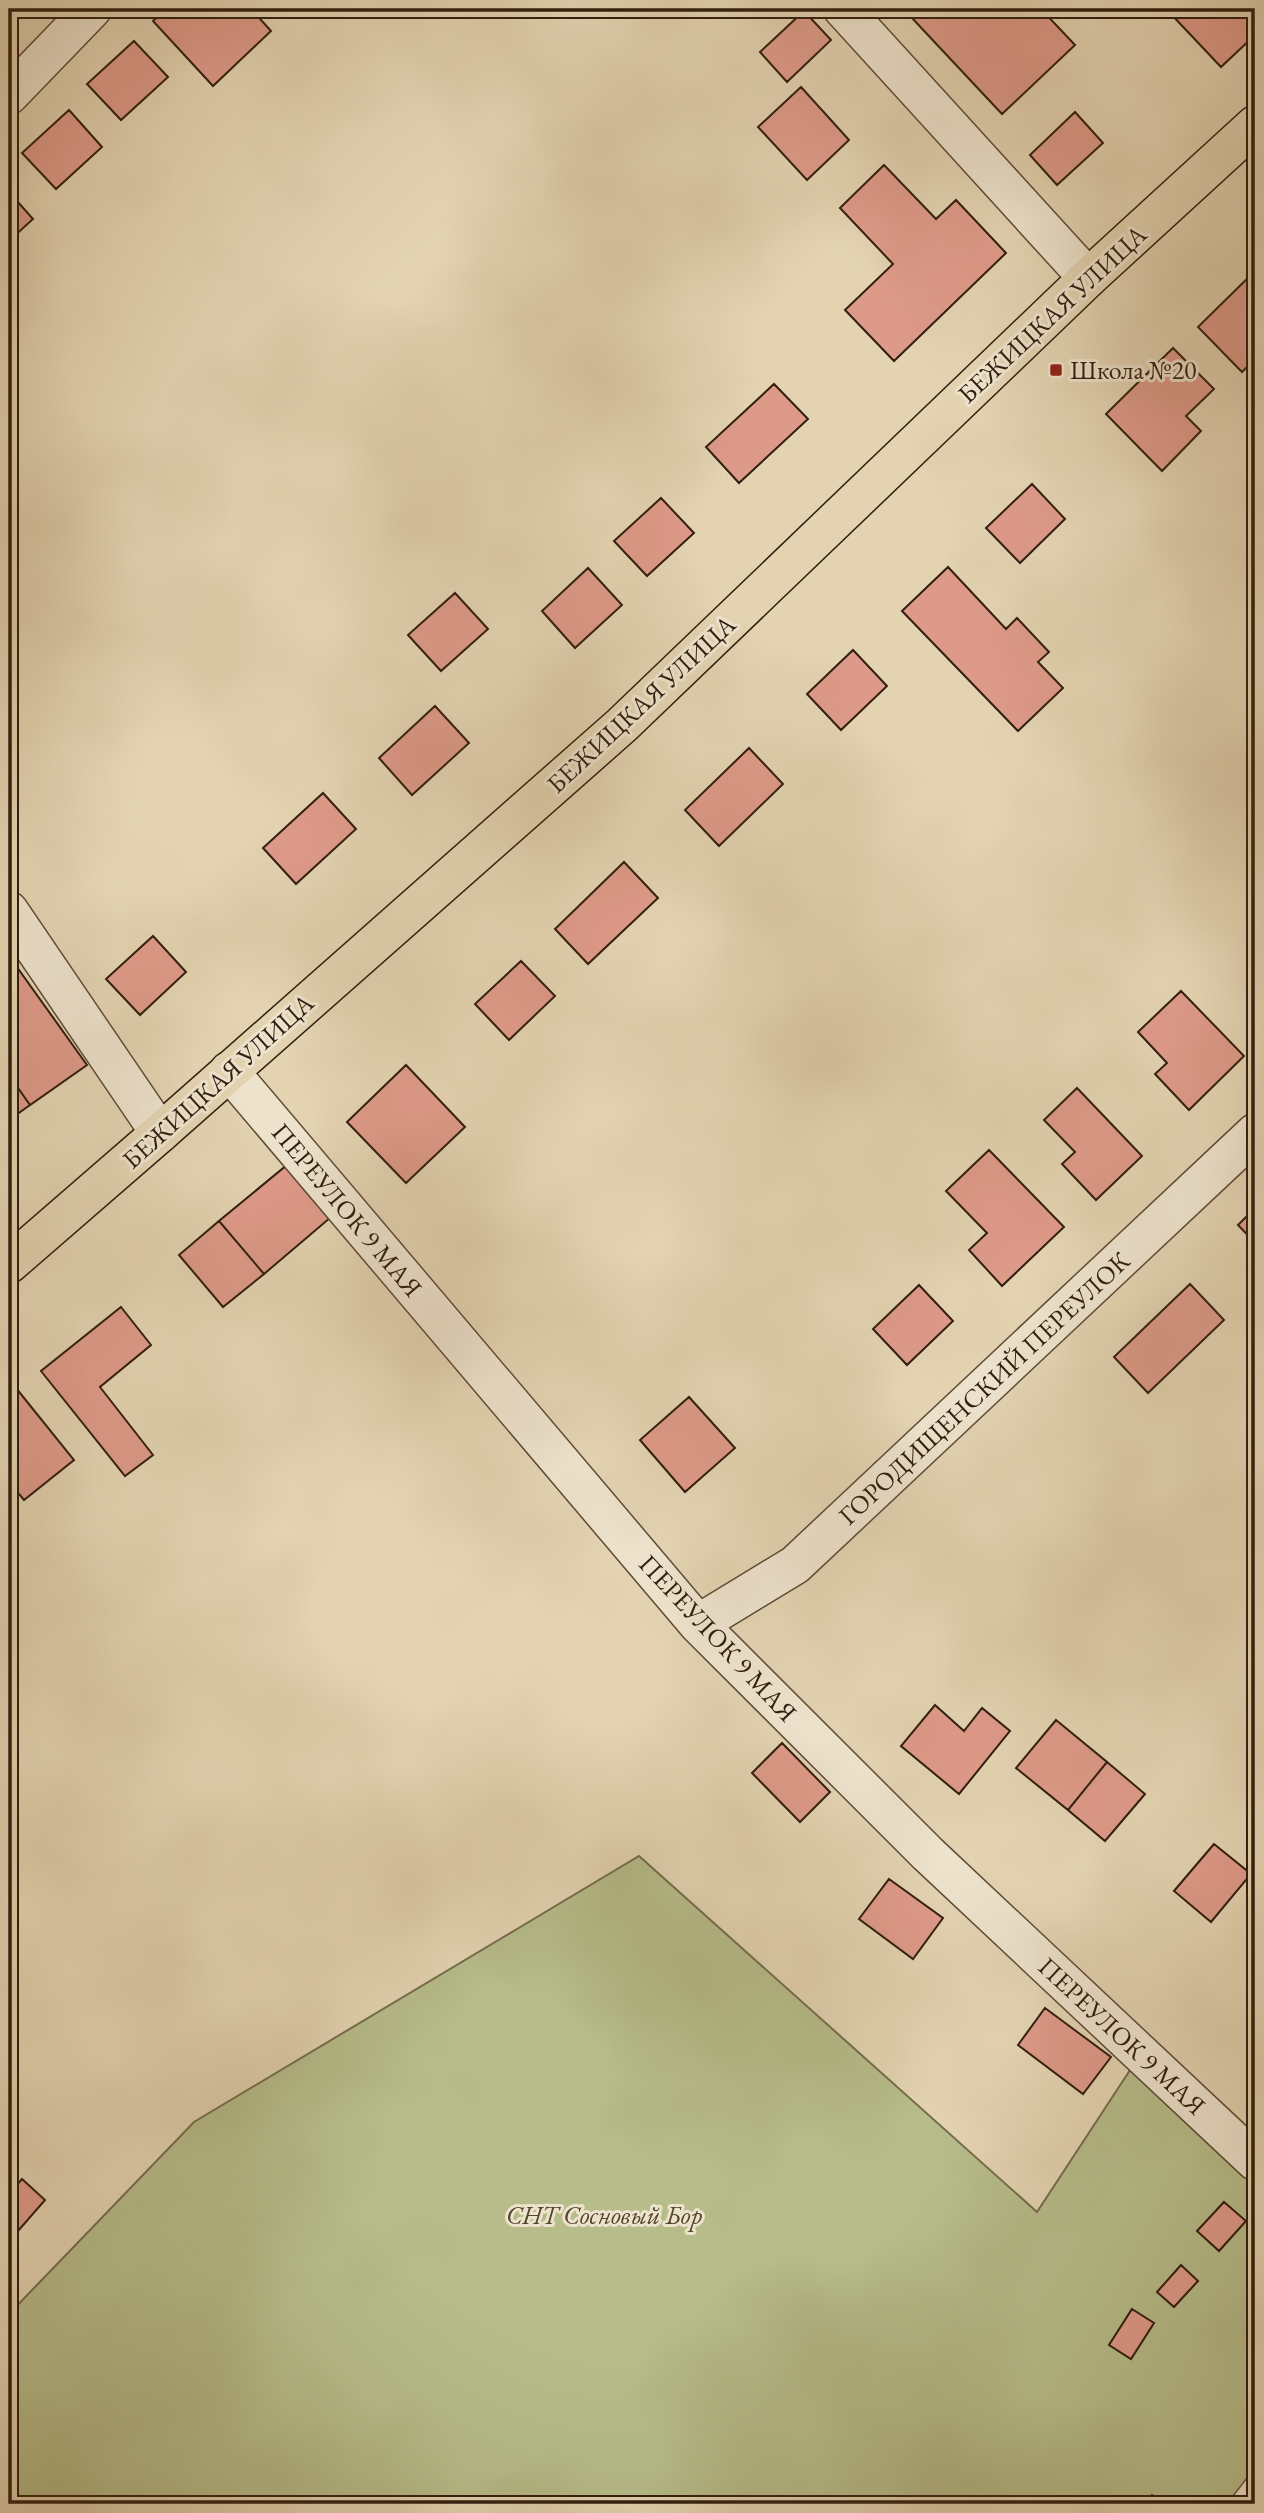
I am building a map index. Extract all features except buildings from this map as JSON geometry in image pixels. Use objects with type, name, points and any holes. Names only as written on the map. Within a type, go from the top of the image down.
[{"type":"main road","name":"БЕЖИЦКАЯ УЛИЦА","points":[[9,1264],[622,725],[1087,278],[1255,125]]},
{"type":"street","points":[[9,96],[92,9]]},
{"type":"street","points":[[843,9],[1087,278]]},
{"type":"street","points":[[9,911],[160,1133]]},
{"type":"street","name":"ПЕРЕУЛОК 9 МАЯ","points":[[229,1071],[698,1624],[928,1854],[1255,2161]]},
{"type":"street","name":"ГОРОДИЩЕНСКИЙ ПЕРЕУЛОК","points":[[698,1624],[795,1565],[1255,1133]]},
{"type":"lane","points":[[1241,2504],[1255,2486]]},
{"type":"green space","name":"СНТ Сосновый Бор","points":[[639,1856],[1037,2212],[1134,2064],[1255,2186],[1255,2504],[9,2504],[9,2314],[194,2122]]},
{"type":"place","name":"Школа №20","points":[[1056,370]]}]
